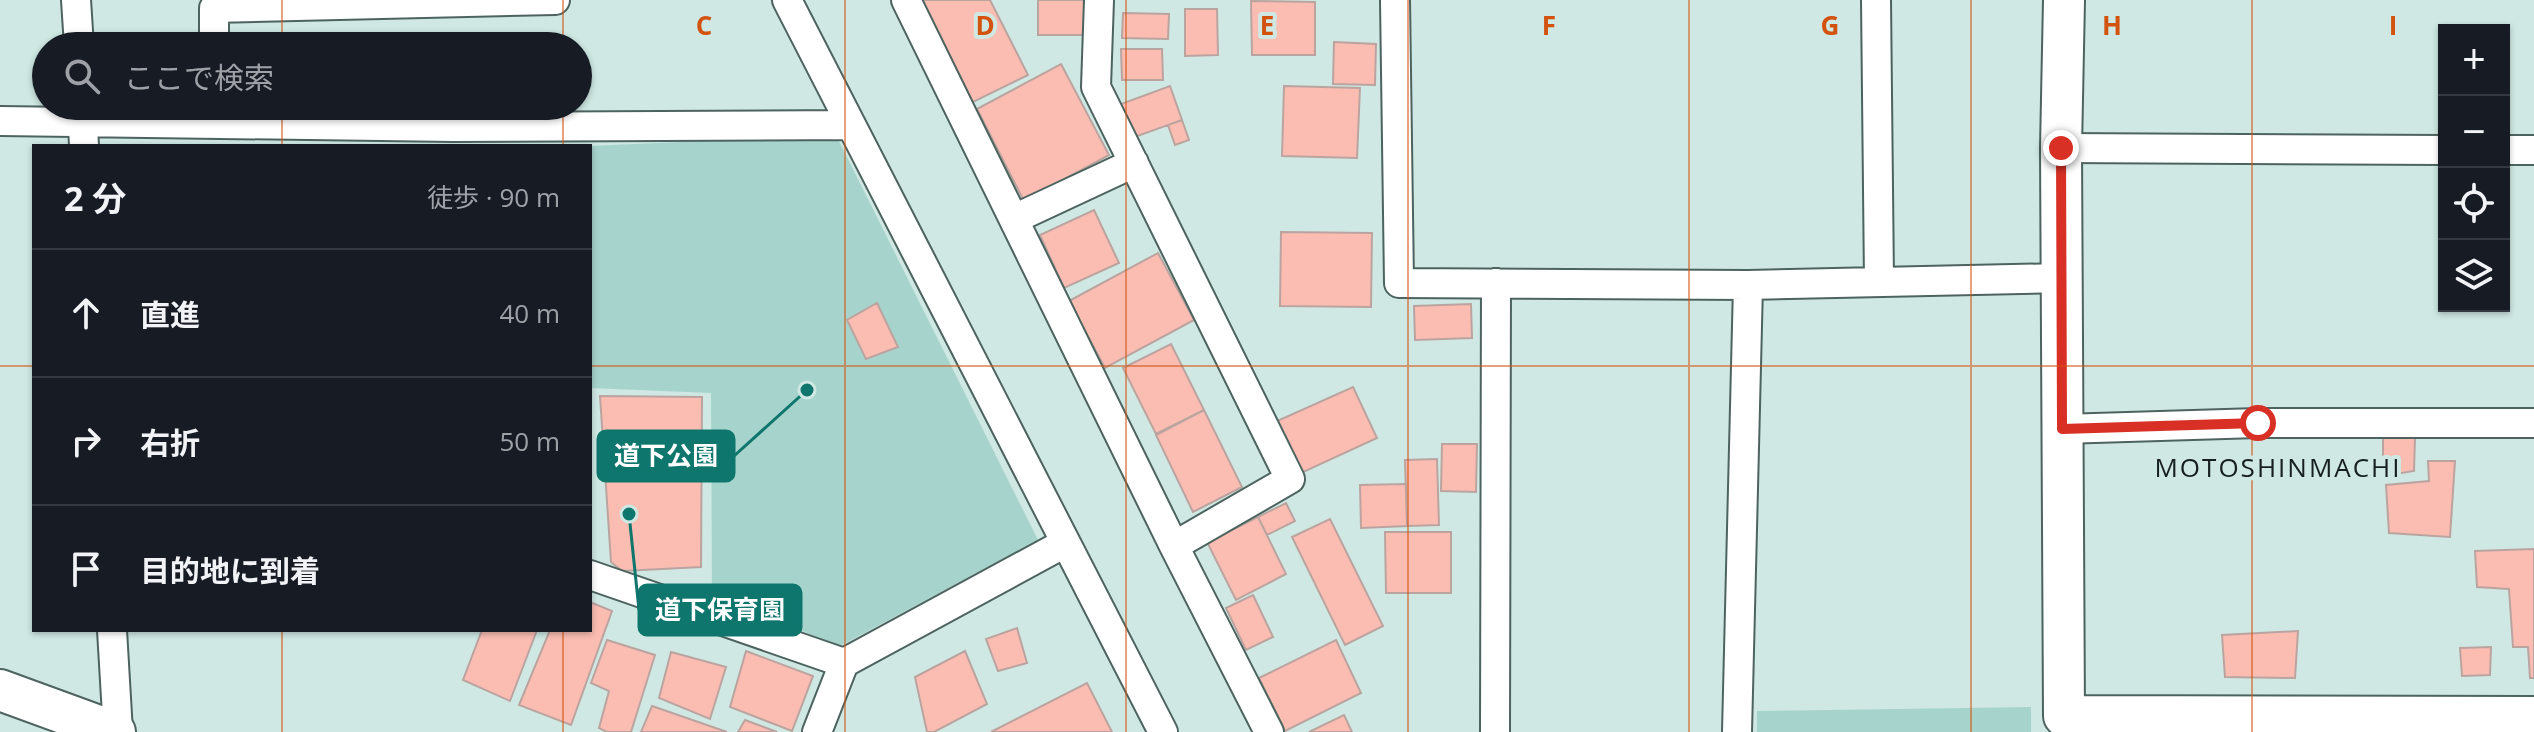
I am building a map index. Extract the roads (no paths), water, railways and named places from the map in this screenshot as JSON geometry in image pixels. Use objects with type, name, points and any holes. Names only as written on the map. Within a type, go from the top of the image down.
[{"type":"street","points":[[76,0],[78,32]]},
{"type":"street","points":[[214,32],[214,8],[555,0]]},
{"type":"street","points":[[787,0],[1163,732]]},
{"type":"street","points":[[906,0],[1174,546],[1269,732]]},
{"type":"street","points":[[1099,0],[1096,87],[1290,479],[1174,546]]},
{"type":"street","points":[[1395,0],[1399,283],[1748,285],[2062,278]]},
{"type":"street","points":[[1876,0],[1879,282]]},
{"type":"street","points":[[2064,0],[2061,148],[2064,724],[2534,717]]},
{"type":"street","points":[[0,121],[83,125],[148,120]]},
{"type":"street","points":[[267,120],[452,137],[851,125]]},
{"type":"street","points":[[2061,148],[2438,150]]},
{"type":"street","points":[[2510,150],[2534,150]]},
{"type":"street","points":[[1014,219],[1134,163]]},
{"type":"street","points":[[1495,732],[1496,283]]},
{"type":"street","points":[[1737,732],[1748,285]]},
{"type":"street","points":[[2062,429],[2258,423],[2534,423]]},
{"type":"street","points":[[817,732],[844,663],[1065,543]]},
{"type":"street","points":[[592,576],[844,663]]},
{"type":"street","points":[[0,690],[116,732],[112,632]]},
{"type":"place","name":"道下公園","points":[[807,390]]},
{"type":"place","name":"道下保育園","points":[[629,514]]},
{"type":"district","name":"MOTOSHINMACHI","points":[[2278,468]]}]
